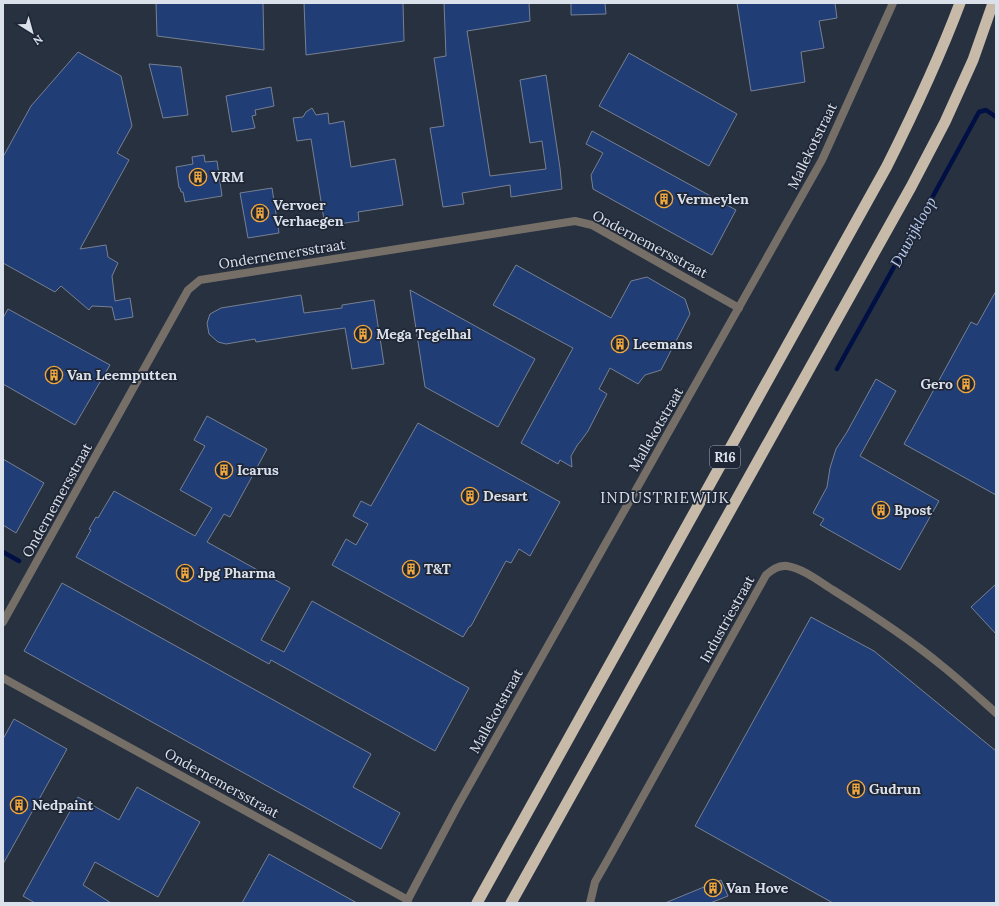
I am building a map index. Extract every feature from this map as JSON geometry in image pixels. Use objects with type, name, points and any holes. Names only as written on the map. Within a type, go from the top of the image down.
[{"type":"highway","name":"R16","points":[[477,903],[887,166],[919,102],[948,36],[960,3]]},
{"type":"highway","name":"R16","points":[[512,903],[911,187],[945,122],[973,60],[993,3]]},
{"type":"street","name":"Mallekotstraat","points":[[407,901],[457,807],[822,160],[893,3]]},
{"type":"street","name":"Ondernemersstraat","points":[[3,622],[188,290],[200,280],[575,220],[592,224],[739,308]]},
{"type":"street","name":"Industriestraat","points":[[590,903],[596,882],[628,821],[766,576],[772,570],[780,566],[788,566],[808,574],[870,613],[941,665],[996,713]]},
{"type":"street","name":"Ondernemersstraat","points":[[3,678],[407,901]]},
{"type":"building","points":[[156,3],[263,3],[264,50],[157,36]]},
{"type":"building","points":[[304,3],[403,3],[404,41],[306,55]]},
{"type":"building","points":[[444,3],[529,3],[530,21],[467,31],[490,176],[546,169],[542,141],[530,143],[520,80],[546,75],[562,189],[511,197],[510,185],[462,193],[464,204],[443,207],[430,128],[444,126],[434,58],[446,56]]},
{"type":"building","points":[[571,3],[605,3],[606,14],[571,15]]},
{"type":"building","points":[[737,3],[835,3],[837,18],[819,21],[824,48],[801,52],[805,82],[751,91]]},
{"type":"building","points":[[78,52],[121,76],[132,126],[117,153],[129,160],[80,249],[106,245],[108,257],[118,263],[112,276],[115,301],[130,298],[133,317],[115,320],[112,307],[92,306],[89,310],[61,286],[55,292],[3,263],[3,157],[31,106]]},
{"type":"building","points":[[629,53],[737,114],[709,166],[599,106]]},
{"type":"building","points":[[149,64],[181,67],[188,115],[163,118]]},
{"type":"building","points":[[271,87],[274,106],[255,110],[256,115],[252,116],[255,128],[232,132],[226,96]]},
{"type":"building","points":[[312,108],[316,115],[328,113],[329,124],[344,121],[351,167],[395,159],[403,205],[358,212],[359,221],[325,226],[311,139],[297,141],[293,118],[303,117],[306,112]]},
{"type":"building","name":"Vermeylen","points":[[592,131],[736,210],[712,255],[593,189],[591,175],[603,153],[586,144]]},
{"type":"building","name":"VRM","points":[[204,155],[205,162],[217,161],[222,196],[185,202],[183,192],[181,192],[179,188],[176,167],[193,164],[192,157]]},
{"type":"building","name":"Vervoer Verhaegen","points":[[272,188],[279,233],[248,238],[240,193]]},
{"type":"building","name":"Leemans","points":[[516,265],[611,318],[631,281],[647,277],[685,299],[690,314],[661,370],[645,375],[638,384],[610,368],[599,389],[607,394],[588,431],[571,456],[572,467],[560,460],[558,464],[521,443],[573,348],[493,305]]},
{"type":"building","points":[[410,290],[535,359],[498,427],[425,387]]},
{"type":"building","name":"Gero","points":[[996,291],[996,495],[904,444],[971,322],[977,325]]},
{"type":"building","points":[[301,295],[304,313],[342,308],[342,305],[374,300],[384,364],[352,369],[345,328],[256,342],[255,339],[226,344],[218,342],[209,334],[207,323],[210,314],[221,308]]},
{"type":"building","name":"Van Leemputten","points":[[8,309],[110,365],[75,425],[3,384],[3,318]]},
{"type":"building","name":"Bpost","points":[[876,379],[896,391],[860,456],[939,501],[900,570],[820,525],[824,519],[813,513],[827,487],[830,468],[836,449]]},
{"type":"building","points":[[207,416],[267,449],[230,517],[224,514],[207,542],[290,588],[261,640],[284,652],[312,601],[469,688],[435,751],[271,660],[269,664],[76,557],[91,530],[89,529],[96,517],[98,518],[114,491],[195,536],[212,508],[180,490],[205,446],[194,440]]},
{"type":"building","points":[[418,423],[560,502],[530,556],[519,549],[511,563],[506,561],[471,626],[463,637],[332,565],[346,539],[356,545],[368,524],[353,516],[361,501],[371,506]]},
{"type":"building","points":[[3,459],[44,483],[16,533],[3,525]]},
{"type":"building","points":[[62,583],[371,754],[353,787],[400,813],[381,849],[24,651]]},
{"type":"building","points":[[996,584],[996,634],[971,607]]},
{"type":"building","name":"Gudrun","points":[[811,617],[874,651],[996,751],[996,903],[833,903],[695,826]]},
{"type":"building","name":"Nedpaint","points":[[14,719],[67,749],[3,864],[3,739]]},
{"type":"building","points":[[137,787],[200,822],[158,897],[95,862],[83,885],[111,903],[35,903],[23,896],[78,797],[119,820]]},
{"type":"building","points":[[269,854],[357,903],[242,903]]},
{"type":"building","name":"Van Hove","points":[[721,880],[728,896],[710,903],[665,903]]},
{"type":"waterway","name":"Duwijkloop","points":[[837,369],[979,112],[986,110],[996,117]]},
{"type":"waterway","name":"Duwijkloop","points":[[3,552],[19,561]]},
{"type":"place","name":"VRM","points":[[198,177]]},
{"type":"place","name":"Vermeylen","points":[[664,199]]},
{"type":"place","name":"Vervoer Verhaegen","points":[[260,213]]},
{"type":"place","name":"Mega Tegelhal","points":[[363,334]]},
{"type":"place","name":"Leemans","points":[[620,344]]},
{"type":"place","name":"Van Leemputten","points":[[54,375]]},
{"type":"place","name":"Gero","points":[[966,384]]},
{"type":"place","name":"Icarus","points":[[224,470]]},
{"type":"place","name":"Desart","points":[[470,496]]},
{"type":"place","name":"Bpost","points":[[881,510]]},
{"type":"place","name":"T&T","points":[[411,569]]},
{"type":"place","name":"Jpg Pharma","points":[[185,573]]},
{"type":"place","name":"Gudrun","points":[[856,789]]},
{"type":"place","name":"Nedpaint","points":[[19,805]]},
{"type":"place","name":"Van Hove","points":[[713,888]]},
{"type":"district","name":"INDUSTRIEWIJK","points":[[665,497]]}]
